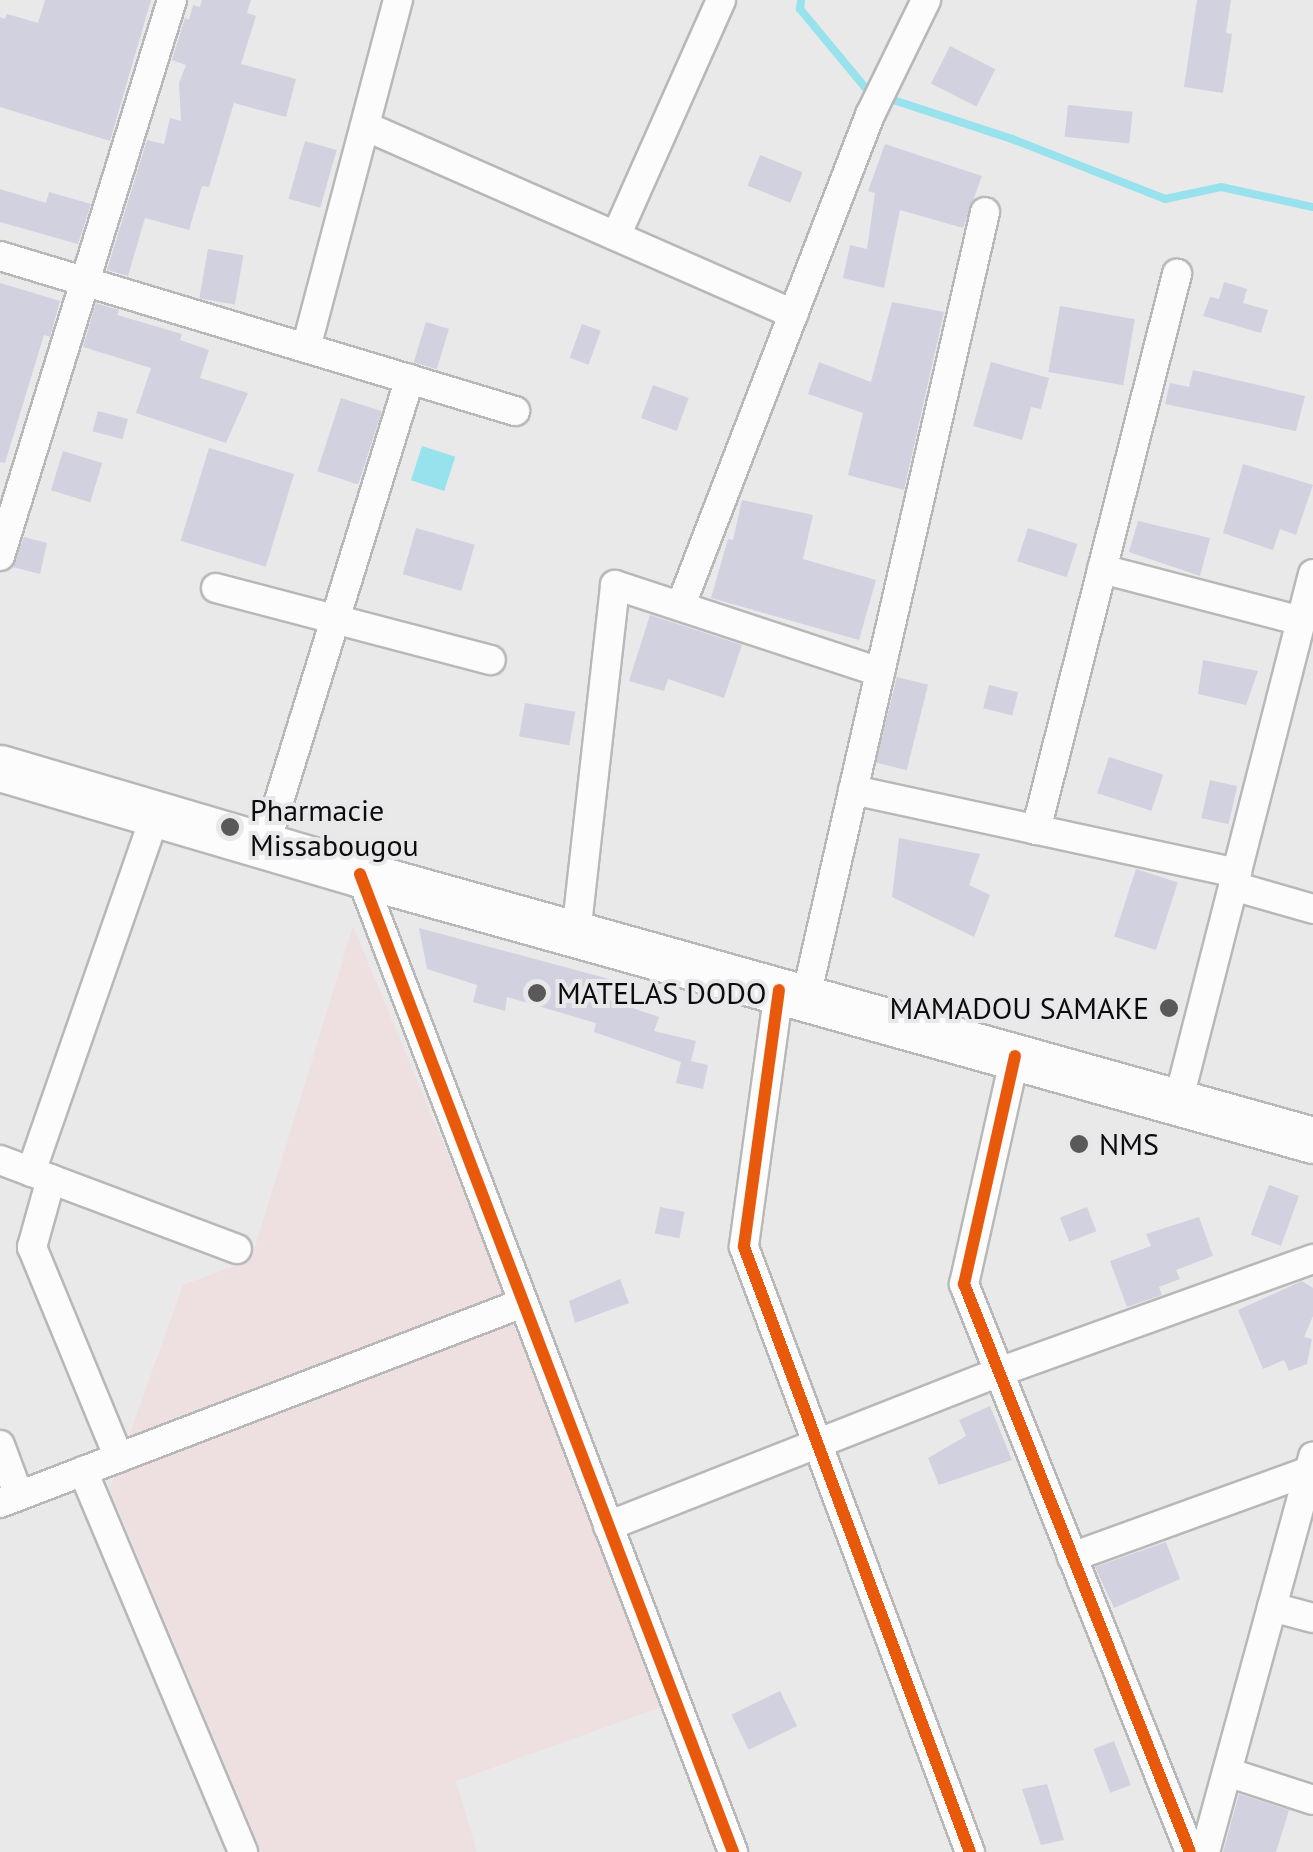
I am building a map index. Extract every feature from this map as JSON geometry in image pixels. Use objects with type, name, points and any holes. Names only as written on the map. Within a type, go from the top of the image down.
[{"type":"main road","points":[[0,768],[360,874],[1313,1140]]},
{"type":"street","points":[[0,556],[172,0]]},
{"type":"street","points":[[306,348],[398,0]]},
{"type":"street","points":[[616,236],[721,0]]},
{"type":"street","points":[[682,605],[870,115],[926,0]]},
{"type":"street","points":[[364,126],[794,314]]},
{"type":"street","points":[[970,1852],[744,1247],[792,994],[853,790],[985,212]]},
{"type":"street","points":[[0,256],[515,411]]},
{"type":"street","points":[[1036,830],[1177,274]]},
{"type":"street","points":[[266,846],[410,379]]},
{"type":"street","points":[[1102,569],[1301,621]]},
{"type":"street","points":[[1178,1102],[1313,574]]},
{"type":"street","points":[[576,934],[615,585],[880,672]]},
{"type":"street","points":[[216,588],[491,660]]},
{"type":"street","points":[[853,790],[1235,879],[1313,909]]},
{"type":"street","points":[[119,1458],[32,1247],[41,1175],[156,814]]},
{"type":"street","points":[[360,874],[733,1852]]},
{"type":"street","points":[[1015,1056],[964,1284],[1190,1852]]},
{"type":"street","points":[[0,1160],[236,1250]]},
{"type":"street","points":[[608,1526],[999,1372],[1313,1259]]},
{"type":"street","points":[[0,1445],[10,1500],[523,1303]]},
{"type":"street","points":[[1072,1557],[1311,1464]]},
{"type":"street","points":[[1205,1852],[1311,1464]]},
{"type":"street","points":[[83,1471],[242,1852]]},
{"type":"street","points":[[1272,1606],[1313,1618]]},
{"type":"street","points":[[1227,1772],[1313,1800]]},
{"type":"shaded area","points":[[353,926],[675,1702],[456,1781],[477,1852],[262,1852],[110,1489],[183,1285],[251,1260]]},
{"type":"water","points":[[422,446],[455,457],[444,491],[411,480]]},
{"type":"building","points":[[45,0],[151,0],[110,141],[0,107],[0,17],[5,19],[7,14],[38,23]]},
{"type":"building","points":[[202,0],[251,0],[247,13],[256,16],[241,64],[296,79],[286,117],[234,103],[209,187],[202,186],[189,230],[145,218],[128,276],[107,270],[147,140],[164,144],[170,118],[181,121],[179,83],[186,65],[172,60],[185,18],[189,20],[193,5],[200,7]]},
{"type":"building","points":[[1197,0],[1231,0],[1226,33],[1232,34],[1223,93],[1184,87]]},
{"type":"building","points":[[950,46],[995,69],[976,107],[931,83]]},
{"type":"building","points":[[1068,105],[1133,112],[1129,144],[1065,137]]},
{"type":"building","points":[[305,141],[337,150],[320,208],[288,199]]},
{"type":"building","points":[[885,144],[982,176],[963,228],[900,210],[884,288],[843,278],[850,245],[867,249],[875,193],[868,191]]},
{"type":"building","points":[[760,155],[803,172],[790,203],[748,186]]},
{"type":"building","points":[[0,189],[46,203],[49,192],[91,204],[78,244],[0,222]]},
{"type":"building","points":[[208,249],[243,255],[235,304],[199,298]]},
{"type":"building","points":[[1224,282],[1247,289],[1243,303],[1268,310],[1261,333],[1203,316],[1210,297],[1219,299]]},
{"type":"building","points":[[0,283],[60,301],[50,337],[44,335],[5,463],[0,462]]},
{"type":"building","points":[[892,302],[944,312],[904,490],[848,475],[863,413],[808,394],[819,362],[871,382]]},
{"type":"building","points":[[96,303],[119,310],[117,315],[182,334],[180,340],[209,350],[200,378],[248,393],[226,443],[136,413],[151,368],[83,347]]},
{"type":"building","points":[[1060,306],[1135,319],[1123,385],[1048,372]]},
{"type":"building","points":[[426,322],[449,329],[437,369],[414,362]]},
{"type":"building","points":[[582,324],[601,331],[588,365],[570,358]]},
{"type":"building","points":[[991,362],[1049,378],[1041,409],[1031,407],[1022,440],[973,426]]},
{"type":"building","points":[[1193,370],[1305,396],[1296,431],[1165,404],[1170,383],[1189,387]]},
{"type":"building","points":[[653,385],[689,398],[677,431],[641,418]]},
{"type":"building","points":[[341,398],[382,411],[358,485],[317,471]]},
{"type":"building","points":[[98,411],[128,419],[123,439],[93,431]]},
{"type":"building","points":[[209,448],[294,474],[266,567],[181,541]]},
{"type":"building","points":[[63,451],[102,463],[90,502],[51,490]]},
{"type":"building","points":[[1243,464],[1313,485],[1296,535],[1280,529],[1273,550],[1223,533]]},
{"type":"building","points":[[742,500],[813,515],[803,559],[876,580],[859,640],[711,598],[728,539],[733,540]]},
{"type":"building","points":[[1138,521],[1210,538],[1200,576],[1129,552]]},
{"type":"building","points":[[416,528],[475,545],[461,591],[403,574]]},
{"type":"building","points":[[1028,528],[1077,544],[1067,577],[1017,561]]},
{"type":"building","points":[[24,537],[47,543],[40,574],[13,567]]},
{"type":"building","points":[[650,615],[742,645],[724,698],[668,679],[664,691],[629,681]]},
{"type":"building","points":[[1203,660],[1258,671],[1246,705],[1198,694]]},
{"type":"building","points":[[897,677],[928,685],[907,770],[876,762]]},
{"type":"building","points":[[989,685],[1018,692],[1012,716],[983,708]]},
{"type":"building","points":[[525,703],[575,712],[569,745],[519,736]]},
{"type":"building","points":[[1109,757],[1163,775],[1151,811],[1097,793]]},
{"type":"building","points":[[1210,780],[1237,786],[1229,824],[1201,818]]},
{"type":"building","points":[[899,838],[980,854],[969,885],[990,895],[974,937],[892,897]]},
{"type":"building","points":[[1136,869],[1178,883],[1156,950],[1114,937]]},
{"type":"building","points":[[419,928],[613,980],[606,999],[659,1017],[654,1031],[696,1041],[691,1061],[708,1065],[703,1089],[676,1083],[681,1062],[594,1032],[596,1023],[507,997],[505,1011],[473,1002],[477,985],[427,969]]},
{"type":"building","points":[[1269,1185],[1299,1196],[1281,1246],[1251,1235]]},
{"type":"building","points":[[660,1207],[685,1212],[679,1238],[655,1234]]},
{"type":"building","points":[[1087,1207],[1096,1231],[1069,1242],[1060,1217]]},
{"type":"building","points":[[1199,1217],[1213,1256],[1176,1270],[1180,1279],[1159,1287],[1162,1295],[1127,1307],[1110,1261],[1151,1246],[1146,1234]]},
{"type":"building","points":[[620,1279],[629,1303],[575,1323],[569,1301]]},
{"type":"building","points":[[1302,1281],[1313,1288],[1313,1316],[1304,1337],[1312,1339],[1307,1364],[1289,1371],[1284,1360],[1263,1369],[1238,1310]]},
{"type":"building","points":[[990,1406],[1012,1460],[939,1485],[928,1458],[966,1436],[959,1420]]},
{"type":"building","points":[[1166,1542],[1180,1579],[1114,1608],[1095,1567]]},
{"type":"building","points":[[780,1691],[797,1726],[749,1750],[731,1715]]},
{"type":"building","points":[[1114,1741],[1131,1785],[1110,1793],[1093,1749]]},
{"type":"building","points":[[1047,1784],[1064,1840],[1041,1845],[1022,1789]]},
{"type":"building","points":[[1239,1794],[1289,1810],[1276,1852],[1223,1852]]},
{"type":"waterway","points":[[801,0],[800,9],[869,92],[1012,139],[1165,199],[1221,187],[1313,207]]},
{"type":"cycle path","points":[[360,874],[733,1852]]},
{"type":"cycle path","points":[[779,990],[744,1247],[970,1852]]},
{"type":"cycle path","points":[[1015,1056],[964,1284],[1190,1852]]},
{"type":"place","name":"Pharmacie Missabougou","points":[[230,827]]},
{"type":"place","name":"MATELAS DODO","points":[[537,993]]},
{"type":"place","name":"MAMADOU SAMAKE","points":[[1169,1008]]},
{"type":"place","name":"NMS","points":[[1079,1144]]}]
